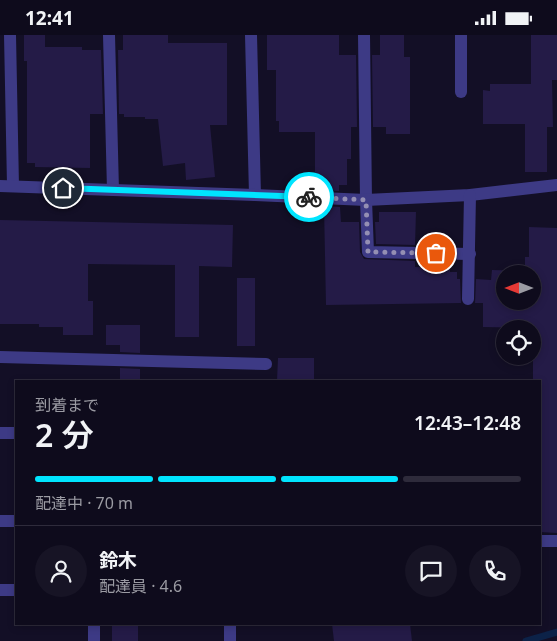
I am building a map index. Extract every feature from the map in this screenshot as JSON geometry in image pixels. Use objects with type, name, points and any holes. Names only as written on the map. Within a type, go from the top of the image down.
[{"type":"street","points":[[10,35],[6,186],[366,200],[470,195],[557,185]]},
{"type":"street","points":[[109,35],[113,190]]},
{"type":"street","points":[[251,35],[255,195]]},
{"type":"street","points":[[364,35],[368,252],[470,254]]},
{"type":"street","points":[[461,35],[461,92]]},
{"type":"street","points":[[468,299],[470,195]]},
{"type":"street","points":[[0,357],[266,364]]},
{"type":"street","points":[[0,433],[15,433]]},
{"type":"street","points":[[0,521],[15,521]]},
{"type":"street","points":[[541,541],[557,541]]},
{"type":"street","points":[[0,590],[15,590]]},
{"type":"street","points":[[94,625],[94,641]]},
{"type":"street","points":[[230,625],[230,641]]},
{"type":"building","points":[[24,35],[45,35],[45,47],[82,47],[82,50],[101,50],[103,114],[90,114],[90,168],[35,167],[35,163],[27,163],[27,61],[24,61]]},
{"type":"building","points":[[123,35],[168,35],[168,43],[227,43],[227,125],[210,125],[215,177],[186,180],[185,163],[163,166],[158,119],[124,117],[124,114],[119,114],[118,50],[123,50]]},
{"type":"building","points":[[267,35],[339,35],[339,55],[356,55],[357,127],[351,127],[351,159],[347,159],[347,185],[339,185],[339,191],[323,190],[323,185],[315,185],[315,132],[279,132],[279,121],[276,121],[276,70],[267,70]]},
{"type":"building","points":[[380,35],[404,35],[404,57],[410,57],[410,134],[386,134],[386,127],[373,127],[372,55],[380,55]]},
{"type":"building","points":[[531,35],[557,35],[557,80],[552,80],[553,127],[547,127],[547,172],[525,172],[525,124],[483,124],[483,90],[490,91],[490,84],[531,84]]},
{"type":"building","points":[[324,206],[340,207],[341,222],[359,222],[360,252],[364,259],[415,261],[415,267],[450,268],[450,272],[457,272],[457,279],[460,279],[461,303],[326,305]]},
{"type":"building","points":[[379,212],[416,212],[415,245],[376,244],[375,222],[379,222]]},
{"type":"building","points":[[0,220],[233,225],[232,267],[199,266],[199,337],[175,337],[175,265],[88,264],[88,301],[93,301],[93,335],[63,335],[63,327],[39,327],[39,324],[0,324]]},
{"type":"building","points":[[529,227],[557,228],[557,533],[541,532],[541,380],[533,380],[533,365],[541,365],[541,320],[496,320],[496,327],[483,327],[483,303],[475,303],[476,279],[491,280],[492,270],[496,270],[496,310],[541,310],[541,265],[525,265],[525,257],[529,257]]},
{"type":"building","points":[[237,278],[255,278],[255,346],[237,346]]},
{"type":"building","points":[[106,325],[140,325],[140,353],[120,352],[120,345],[106,345]]},
{"type":"building","points":[[278,358],[314,358],[314,380],[277,380]]},
{"type":"building","points":[[120,368],[140,369],[140,380],[120,380]]},
{"type":"building","points":[[112,625],[138,625],[138,641],[112,641]]},
{"type":"building","points":[[332,625],[410,625],[412,641],[334,641]]},
{"type":"waterway","points":[[526,641],[557,632]]},
{"type":"way so far","points":[[309,197],[366,200],[368,252],[436,253]]},
{"type":"route","points":[[63,188],[309,197]]}]
